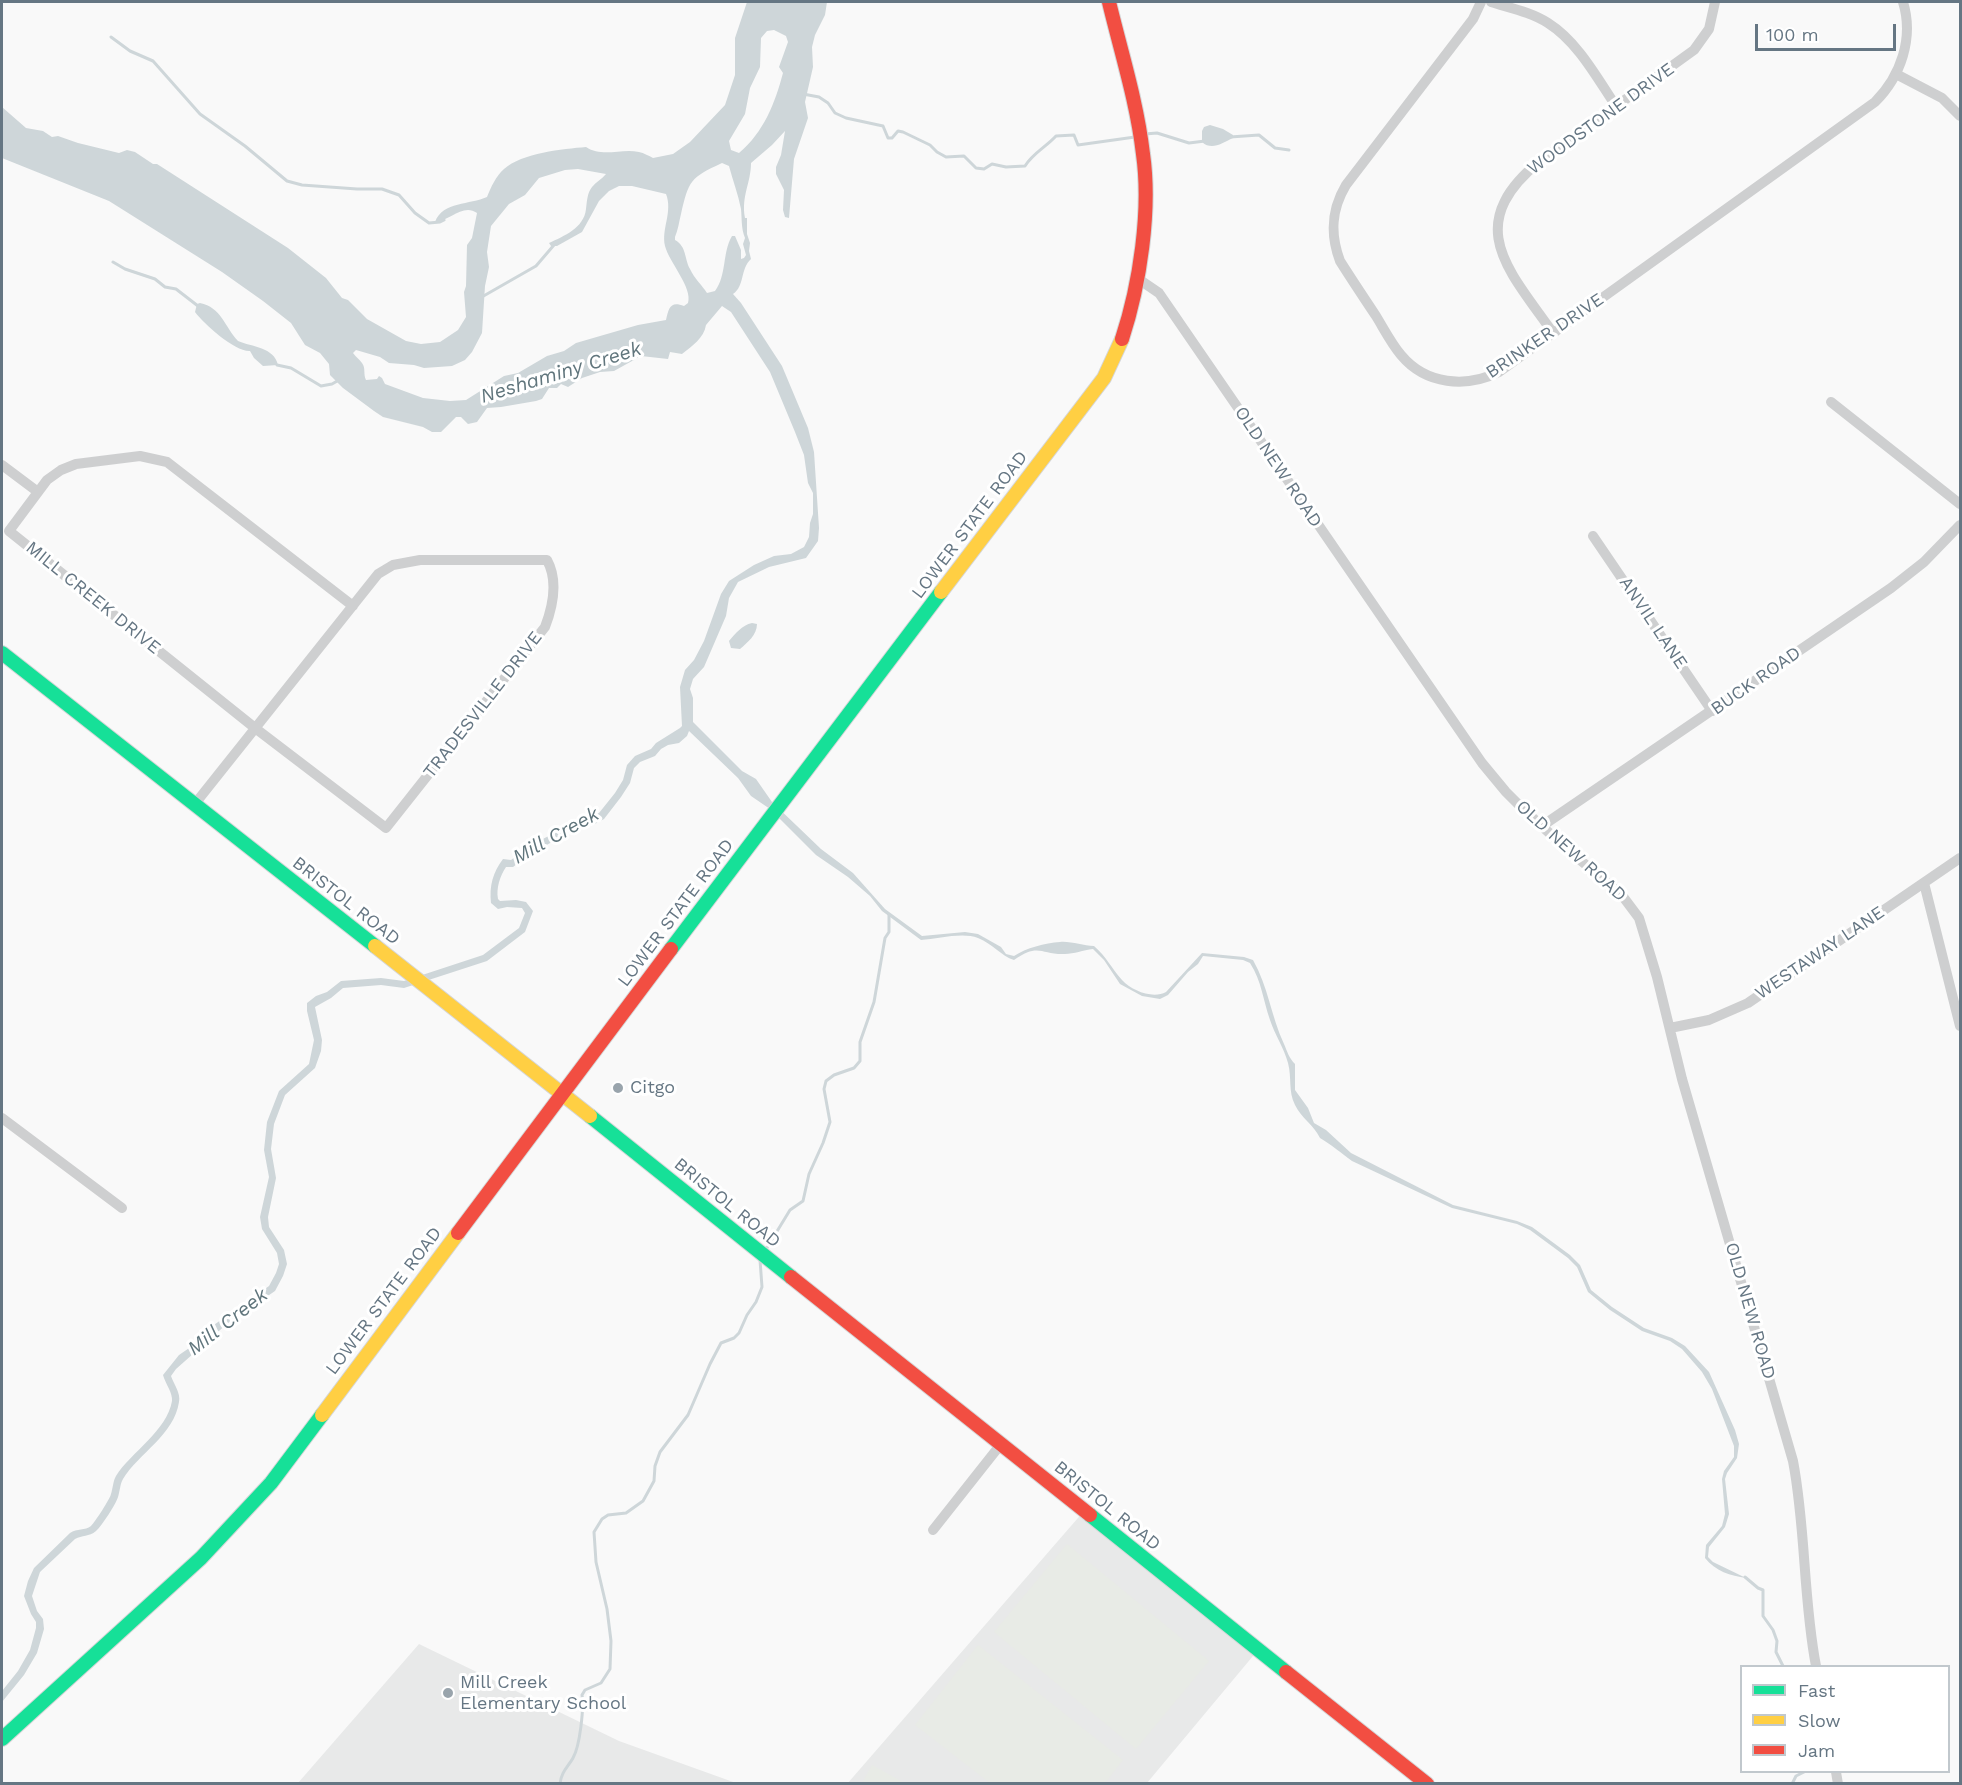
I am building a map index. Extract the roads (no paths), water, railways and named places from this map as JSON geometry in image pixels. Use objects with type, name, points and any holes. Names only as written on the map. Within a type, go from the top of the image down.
[{"type":"main road","name":"LOWER STATE ROAD","points":[[2,1740],[201,1558],[271,1483],[776,808],[1104,378],[1127,327],[1137,278],[1146,203],[1143,146],[1109,2]]},
{"type":"main road","name":"BRISTOL ROAD","points":[[2,652],[1427,1784]]},
{"type":"street","name":"BRINKER DRIVE","points":[[1481,2],[1473,19],[1342,192],[1337,201],[1333,221],[1335,247],[1340,261],[1402,356],[1423,373],[1437,379],[1469,382],[1489,376],[1553,333],[1875,102],[1889,86],[1901,61],[1907,34],[1903,2]]},
{"type":"street","points":[[1491,2],[1535,16],[1560,32],[1571,42],[1616,106]]},
{"type":"street","name":"WOODSTONE DRIVE","points":[[1553,333],[1504,260],[1499,240],[1500,213],[1510,190],[1522,176],[1694,50],[1709,29],[1715,2]]},
{"type":"street","points":[[1896,74],[1942,98],[1960,116]]},
{"type":"street","name":"OLD NEW ROAD","points":[[1137,278],[1159,293],[1482,764],[1506,792],[1542,826],[1620,894],[1634,909],[1641,922],[1695,1123],[1793,1461],[1803,1521],[1816,1665]]},
{"type":"street","points":[[1831,402],[1960,504]]},
{"type":"street","name":"MILL CREEK DRIVE","points":[[255,728],[5,528],[47,480],[61,470],[76,464],[140,456],[167,462],[353,606]]},
{"type":"street","points":[[2,465],[38,492]]},
{"type":"street","name":"BUCK ROAD","points":[[1542,826],[1891,588],[1924,562],[1960,525]]},
{"type":"street","name":"ANVIL LANE","points":[[1593,536],[1712,711]]},
{"type":"street","name":"TRADESVILLE DRIVE","points":[[195,805],[255,728],[378,574],[393,565],[420,561],[547,560],[551,568],[553,590],[551,613],[545,627],[386,828],[255,728]]},
{"type":"street","name":"WESTAWAY LANE","points":[[1670,1028],[1709,1020],[1748,1003],[1960,858]]},
{"type":"street","points":[[1924,883],[1960,1026]]},
{"type":"street","points":[[2,1118],[122,1208]]},
{"type":"street","points":[[933,1530],[1001,1444]]},
{"type":"water","points":[[747,2],[827,2],[825,15],[812,47],[813,67],[805,102],[808,118],[794,159],[789,218],[785,217],[784,190],[776,174],[785,131],[751,163],[744,210],[745,218],[747,218],[751,259],[745,268],[737,291],[733,294],[782,366],[808,428],[814,452],[819,528],[818,541],[806,558],[769,567],[738,582],[729,598],[726,616],[704,667],[693,679],[690,689],[693,698],[693,722],[742,771],[756,779],[772,802],[821,849],[853,873],[885,909],[922,936],[965,932],[978,934],[1001,947],[1006,954],[1014,956],[1030,948],[1054,943],[1068,942],[1094,946],[1126,984],[1143,993],[1155,995],[1166,992],[1202,953],[1253,960],[1288,1054],[1295,1064],[1295,1090],[1308,1108],[1314,1123],[1326,1130],[1351,1153],[1453,1205],[1532,1227],[1580,1265],[1591,1290],[1644,1328],[1672,1338],[1685,1346],[1709,1372],[1739,1444],[1737,1458],[1725,1479],[1729,1514],[1725,1527],[1709,1547],[1708,1557],[1713,1562],[1746,1578],[1724,1572],[1705,1558],[1706,1545],[1722,1526],[1725,1514],[1722,1479],[1724,1471],[1734,1457],[1734,1446],[1712,1389],[1702,1372],[1682,1349],[1670,1341],[1642,1331],[1588,1292],[1577,1267],[1530,1230],[1517,1224],[1452,1208],[1352,1161],[1320,1138],[1293,1100],[1286,1057],[1272,1026],[1260,984],[1250,963],[1243,960],[1203,956],[1168,995],[1160,999],[1142,996],[1120,984],[1104,960],[1093,949],[1065,954],[1035,950],[1014,960],[972,936],[921,940],[882,911],[870,896],[848,877],[816,855],[770,809],[751,796],[738,778],[689,731],[679,743],[668,745],[655,756],[640,762],[634,768],[630,783],[604,819],[572,831],[532,853],[513,867],[506,867],[499,882],[498,899],[526,902],[533,911],[525,932],[487,961],[404,988],[381,985],[343,988],[315,1007],[322,1040],[321,1051],[315,1068],[285,1095],[274,1124],[271,1149],[276,1178],[268,1217],[269,1227],[284,1250],[287,1264],[283,1276],[275,1291],[228,1323],[176,1369],[171,1376],[179,1399],[176,1414],[170,1424],[123,1479],[117,1500],[98,1529],[75,1539],[40,1572],[32,1596],[37,1611],[43,1619],[44,1629],[37,1653],[24,1675],[2,1702],[2,1691],[18,1671],[30,1650],[36,1628],[36,1622],[24,1596],[34,1568],[70,1533],[91,1526],[110,1497],[116,1476],[163,1422],[172,1401],[163,1375],[179,1355],[198,1342],[211,1327],[269,1286],[276,1273],[279,1264],[277,1253],[262,1229],[260,1217],[269,1177],[264,1150],[267,1122],[279,1091],[309,1064],[314,1040],[307,1003],[341,981],[381,978],[404,981],[483,955],[519,928],[525,913],[522,908],[498,909],[491,903],[491,885],[494,874],[503,859],[511,860],[528,847],[569,825],[599,813],[615,793],[623,780],[627,765],[635,756],[651,749],[656,743],[682,726],[680,687],[685,670],[694,660],[704,641],[721,594],[729,581],[754,565],[774,556],[791,554],[804,547],[809,537],[813,514],[813,493],[808,483],[804,455],[770,372],[731,312],[722,306],[706,325],[700,338],[682,354],[670,352],[668,359],[641,356],[614,371],[600,372],[582,378],[568,387],[561,384],[557,388],[549,388],[542,399],[487,408],[477,422],[468,424],[461,417],[456,417],[441,432],[432,432],[423,427],[383,417],[343,388],[330,375],[329,364],[320,353],[305,345],[291,323],[222,272],[109,201],[2,158],[2,107],[26,128],[43,131],[52,137],[58,136],[119,153],[127,150],[135,152],[153,164],[157,164],[288,248],[326,278],[342,298],[348,300],[367,319],[406,341],[421,344],[440,342],[458,330],[466,317],[464,292],[467,245],[472,238],[477,213],[472,210],[462,211],[435,222],[444,210],[487,197],[496,178],[504,169],[521,159],[532,156],[586,147],[599,152],[639,152],[653,158],[673,154],[690,142],[725,105],[735,75],[735,38]],"holes":[[[774,30],[786,36],[788,42],[779,67],[783,73],[780,84],[762,126],[739,153],[731,150],[729,141],[745,114],[750,88],[760,67],[761,38],[767,31]],[[722,163],[729,166],[741,209],[746,255],[741,259],[741,250],[735,236],[732,236],[719,285],[715,291],[707,293],[688,265],[683,249],[675,240],[689,187],[692,181]],[[578,169],[606,174],[590,189],[581,221],[572,231],[549,243],[551,246],[557,246],[582,232],[599,201],[609,191],[619,186],[632,186],[666,194],[668,207],[664,233],[665,246],[687,290],[688,303],[684,306],[673,305],[666,320],[638,325],[576,343],[518,373],[504,376],[466,400],[423,398],[385,384],[379,376],[377,379],[366,380],[363,365],[353,353],[356,350],[380,357],[389,363],[424,368],[452,366],[465,360],[482,333],[485,286],[489,267],[487,252],[491,226],[509,204],[525,195],[539,178],[565,170]]]},
{"type":"water","points":[[1210,125],[1223,129],[1233,135],[1233,138],[1217,145],[1206,145],[1202,142],[1202,131],[1204,127]]},
{"type":"water","points":[[200,303],[218,313],[238,341],[262,348],[272,354],[278,365],[263,366],[250,351],[236,347],[220,336],[195,312],[197,304]]},
{"type":"water","points":[[752,623],[757,624],[751,638],[740,649],[731,648],[729,641],[742,628]]},
{"type":"waterway","points":[[111,37],[130,51],[153,61],[200,114],[245,146],[287,181],[302,185],[382,189],[399,195],[415,213],[429,223],[444,220]]},
{"type":"waterway","points":[[803,94],[819,97],[828,103],[835,113],[846,118],[883,126],[888,138],[892,138],[898,131],[903,132],[930,145],[946,157],[964,156],[976,168],[984,169],[992,164],[1006,167],[1025,166],[1056,136],[1074,135],[1078,145],[1135,137]]},
{"type":"waterway","points":[[1145,134],[1157,133],[1189,143],[1205,141]]},
{"type":"waterway","points":[[1230,137],[1259,135],[1275,148],[1289,150]]},
{"type":"waterway","points":[[480,298],[536,266],[554,245]]},
{"type":"waterway","points":[[113,262],[125,269],[155,279],[165,287],[176,289],[198,306]]},
{"type":"waterway","points":[[277,365],[291,368],[321,386],[339,380]]},
{"type":"waterway","points":[[765,1251],[790,1210],[803,1201],[809,1174],[830,1122],[824,1089],[826,1081],[834,1075],[854,1068],[860,1061],[860,1042],[874,1002],[885,938],[889,932],[889,915]]},
{"type":"waterway","points":[[560,1784],[578,1745],[582,1695],[585,1690],[601,1683],[610,1669],[611,1641],[607,1609],[596,1562],[594,1532],[602,1519],[608,1515],[626,1513],[643,1501],[654,1481],[655,1466],[660,1452],[688,1415],[721,1343],[734,1338],[739,1333],[756,1302],[762,1287],[760,1260]]},
{"type":"waterway","points":[[1745,1577],[1763,1590],[1763,1616],[1773,1630],[1777,1641],[1776,1652],[1782,1665]]},
{"type":"waterway","points":[[1792,1784],[1796,1776],[1802,1773]]},
{"type":"place","name":"Citgo","points":[[618,1088]]},
{"type":"place","name":"Mill Creek Elementary School","points":[[448,1693]]},
{"type":"water label","name":"Neshaminy Creek","points":[[561,373]]},
{"type":"water label","name":"Mill Creek","points":[[556,836]]},
{"type":"water label","name":"Mill Creek","points":[[228,1322]]}]
